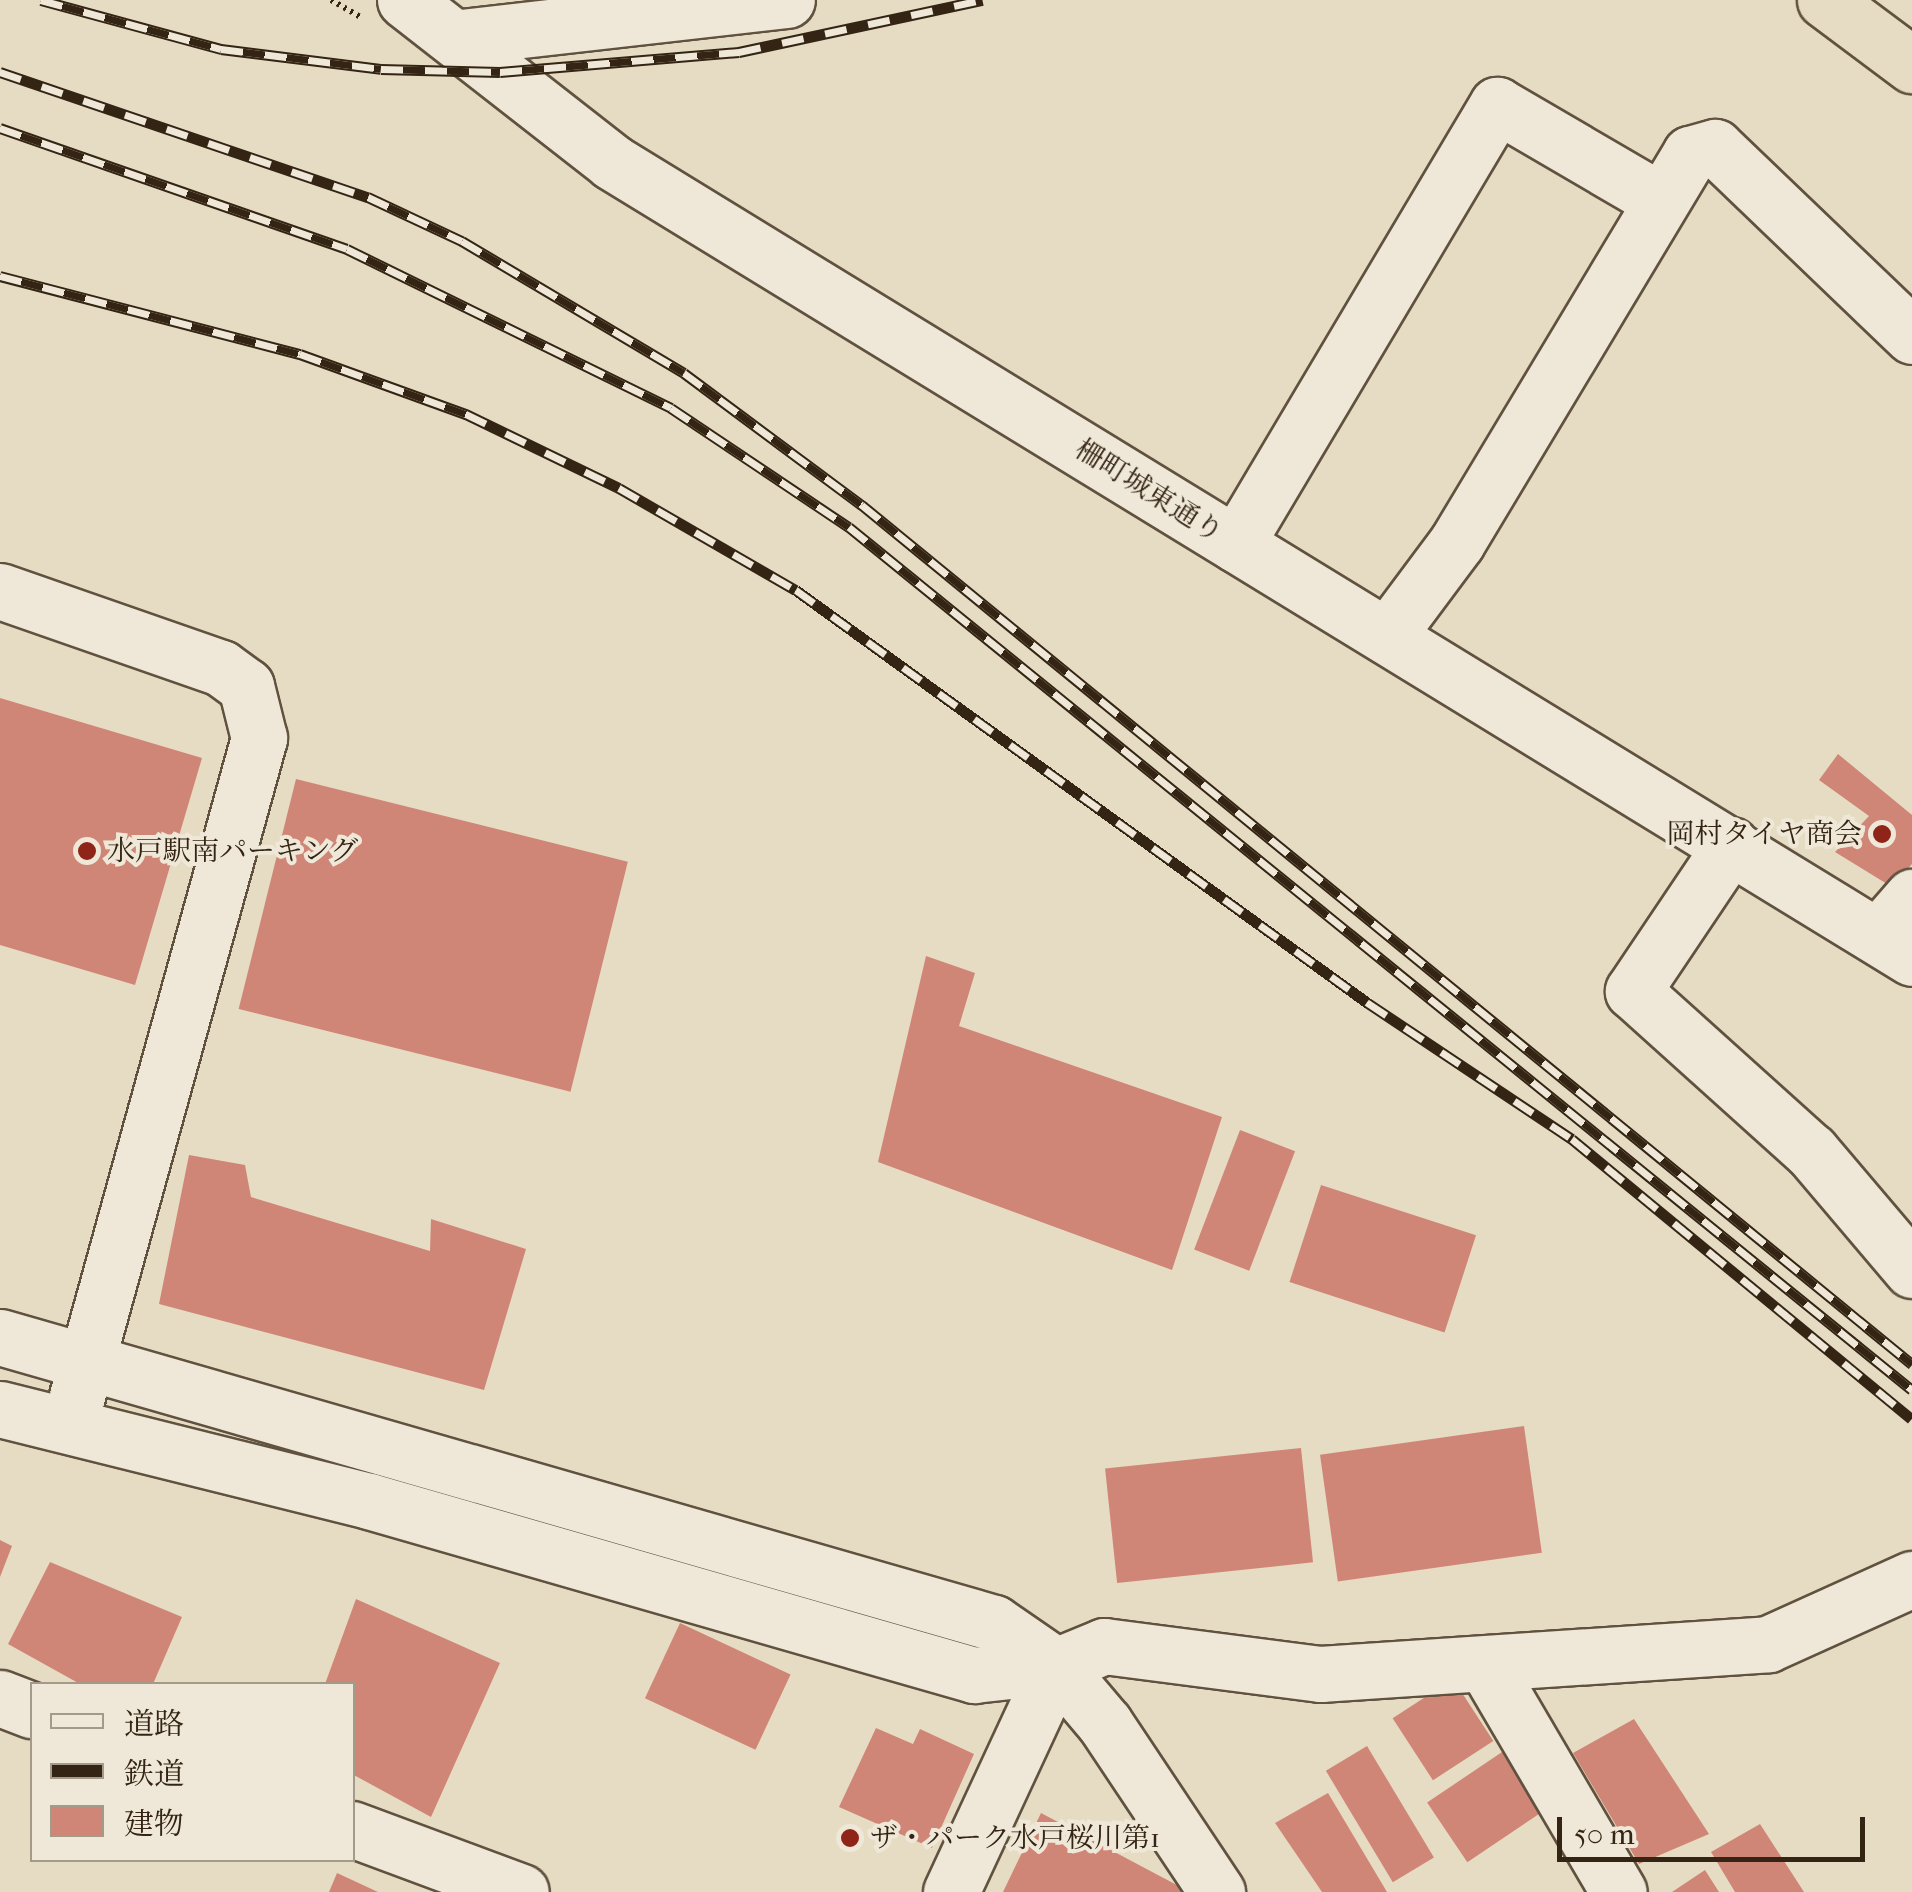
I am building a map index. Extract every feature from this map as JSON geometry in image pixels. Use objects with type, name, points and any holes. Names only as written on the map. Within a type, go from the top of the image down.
[{"type":"highway","points":[[1825,0],[1912,65]]},
{"type":"street","name":"柵町城東通り","points":[[405,0],[461,37],[558,126],[1730,844],[1901,930]]},
{"type":"street","points":[[461,37],[628,7],[787,0]]},
{"type":"street","points":[[1236,544],[1498,106],[1661,201]]},
{"type":"street","points":[[1387,636],[1457,542],[1690,154],[1716,147],[1912,336]]},
{"type":"street","points":[[0,591],[220,668],[246,686],[256,707],[250,779],[88,1362],[66,1428]]},
{"type":"street","points":[[1730,844],[1633,992],[1811,1151],[1912,1270]]},
{"type":"street","points":[[0,1337],[994,1622],[1056,1666],[1217,1892]]},
{"type":"street","points":[[0,1408],[66,1428],[369,1502],[974,1675],[1056,1666],[1104,1646],[1320,1674],[1768,1644],[1912,1579]]},
{"type":"street","points":[[1485,1664],[1618,1892]]},
{"type":"street","points":[[950,1892],[1056,1666]]},
{"type":"street","points":[[0,1698],[30,1709]]},
{"type":"street","points":[[355,1830],[522,1892]]},
{"type":"building","name":"水戸駅南パーキング","points":[[0,698],[202,758],[135,985],[0,945]]},
{"type":"building","name":"岡村タイヤ商会","points":[[1838,754],[1912,815],[1912,864],[1892,887],[1835,852],[1869,816],[1819,780]]},
{"type":"building","points":[[296,779],[628,862],[571,1092],[239,1009]]},
{"type":"building","points":[[926,956],[975,973],[959,1026],[1222,1117],[1172,1270],[878,1162]]},
{"type":"building","points":[[1240,1130],[1295,1151],[1249,1271],[1194,1249]]},
{"type":"building","points":[[189,1155],[245,1165],[251,1197],[430,1251],[431,1219],[526,1249],[484,1390],[159,1304]]},
{"type":"building","points":[[1321,1185],[1476,1235],[1445,1332],[1289,1282]]},
{"type":"building","points":[[1524,1426],[1542,1553],[1338,1581],[1320,1455]]},
{"type":"building","points":[[1301,1448],[1313,1562],[1117,1583],[1105,1469]]},
{"type":"building","points":[[0,1540],[12,1546],[0,1577]]},
{"type":"building","points":[[50,1562],[182,1617],[154,1682],[76,1682],[8,1644]]},
{"type":"building","points":[[356,1599],[500,1663],[431,1817],[355,1776],[355,1682],[326,1682]]},
{"type":"building","points":[[680,1623],[791,1675],[755,1750],[645,1698]]},
{"type":"building","points":[[1453,1679],[1493,1741],[1433,1780],[1393,1718]]},
{"type":"building","points":[[1634,1719],[1709,1834],[1639,1864],[1573,1753]]},
{"type":"building","points":[[876,1728],[913,1744],[920,1729],[974,1754],[932,1848],[839,1807]]},
{"type":"building","points":[[1367,1746],[1434,1857],[1393,1882],[1326,1771]]},
{"type":"building","points":[[1505,1750],[1545,1810],[1467,1862],[1427,1803]]},
{"type":"building","points":[[1328,1793],[1387,1892],[1322,1892],[1275,1823]]},
{"type":"building","points":[[1041,1813],[1190,1892],[1003,1892]]},
{"type":"building","points":[[1760,1824],[1804,1892],[1735,1892],[1711,1852]]},
{"type":"building","points":[[1705,1870],[1719,1892],[1672,1892]]},
{"type":"building","points":[[337,1873],[378,1892],[329,1892]]},
{"type":"railway","points":[[41,0],[221,49],[381,69],[500,72],[739,52],[982,0]]},
{"type":"railway","points":[[0,72],[368,197],[462,241],[684,373],[862,505],[1912,1364]]},
{"type":"railway","points":[[0,128],[347,249],[671,408],[849,527],[1912,1390]]},
{"type":"railway","points":[[0,276],[300,354],[466,414],[619,488],[796,590],[1368,1003],[1572,1139],[1912,1419]]},
{"type":"place","name":"岡村タイヤ商会","points":[[1882,834]]},
{"type":"place","name":"水戸駅南パーキング","points":[[87,851]]},
{"type":"place","name":"ザ・パーク水戸桜川第1","points":[[850,1838]]}]
